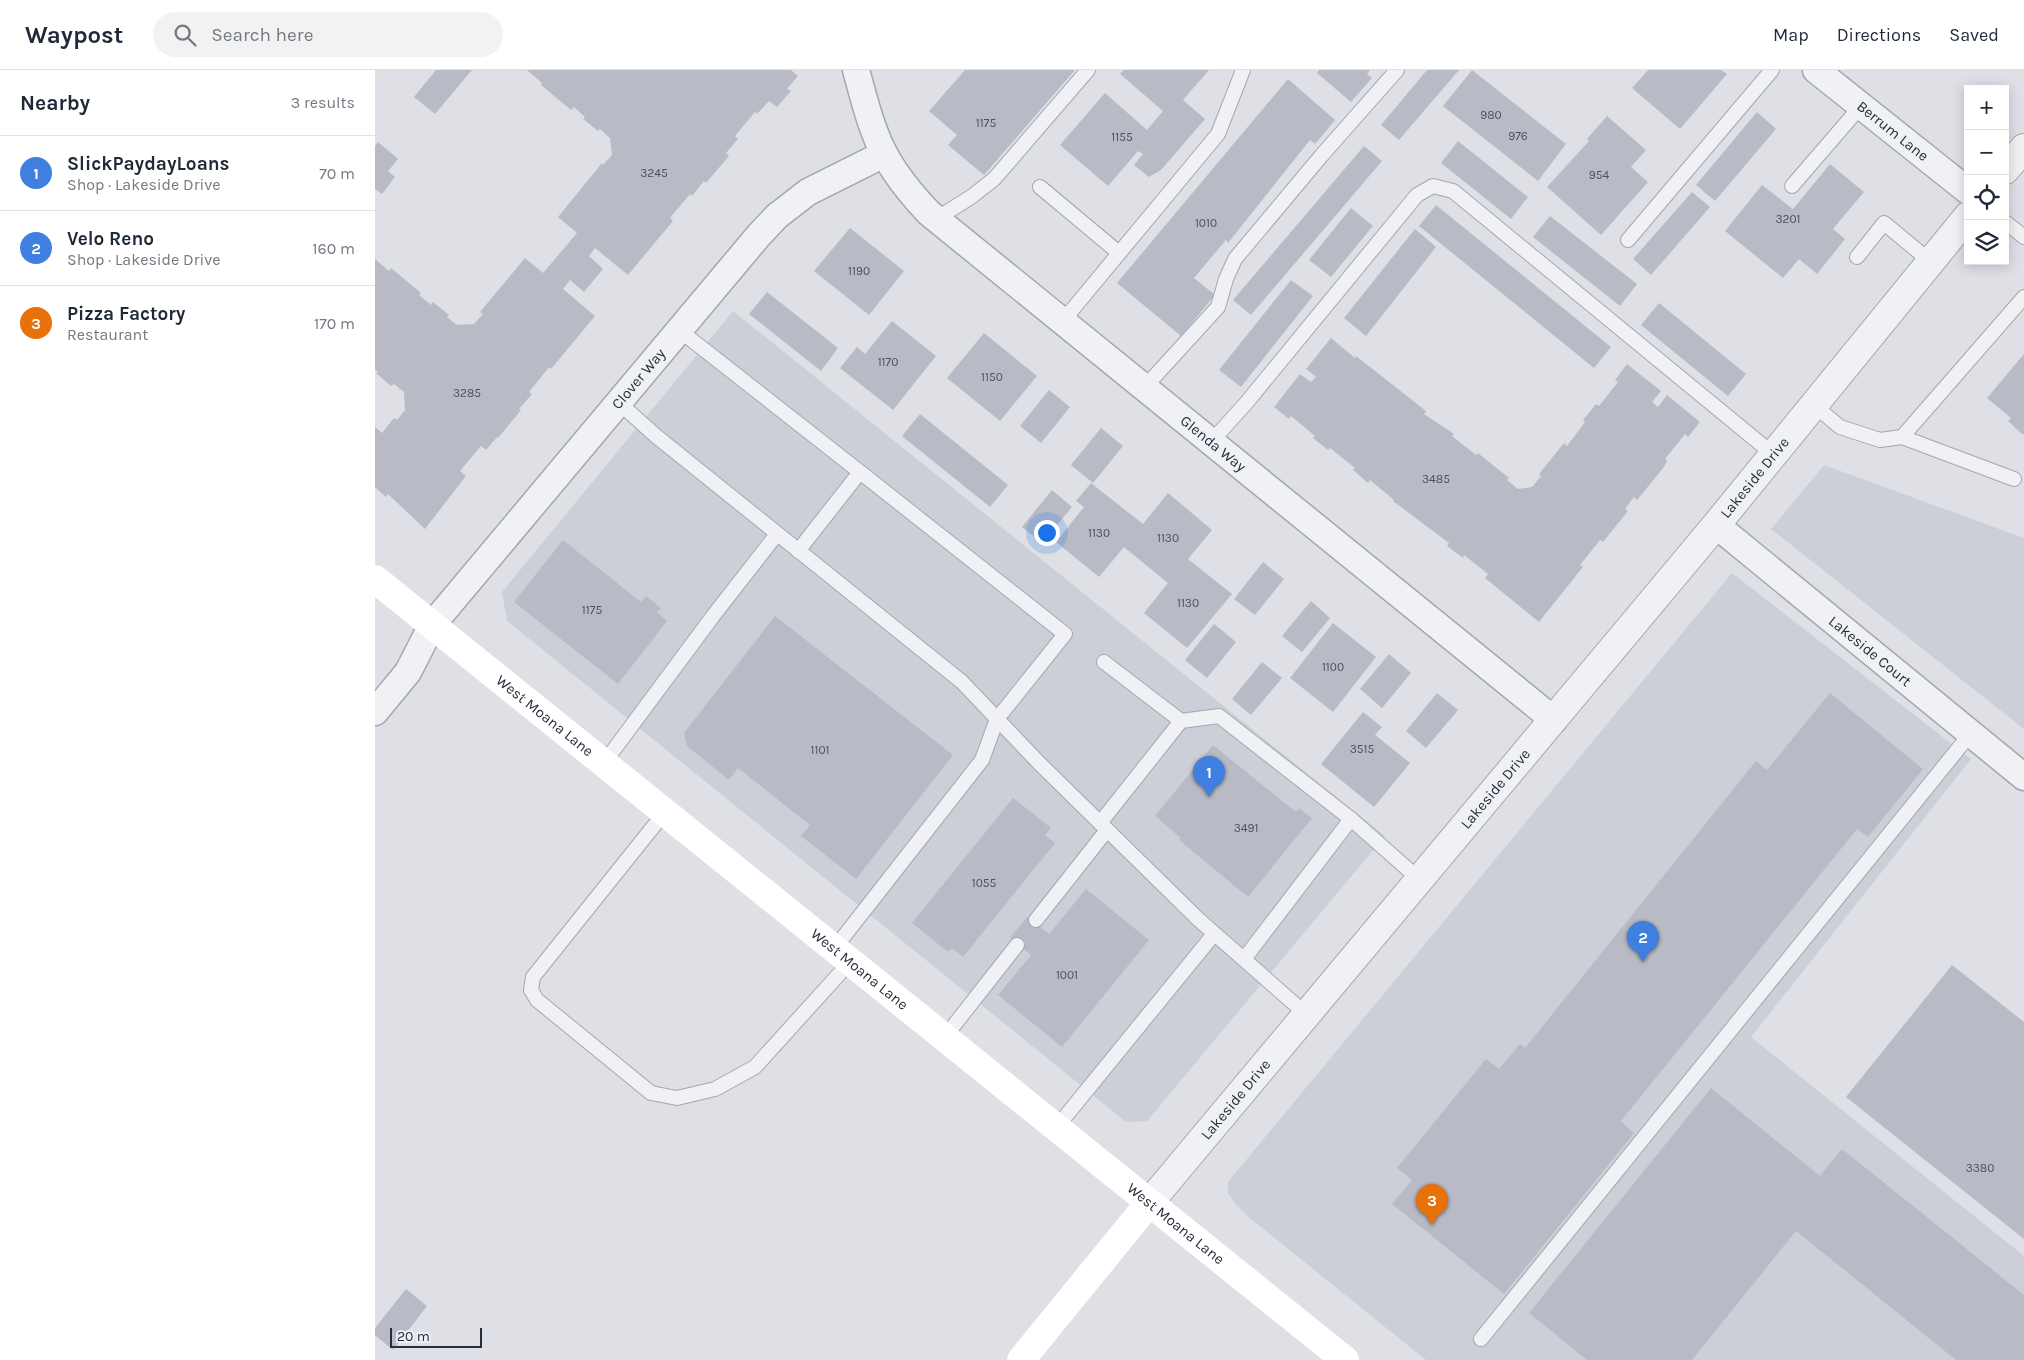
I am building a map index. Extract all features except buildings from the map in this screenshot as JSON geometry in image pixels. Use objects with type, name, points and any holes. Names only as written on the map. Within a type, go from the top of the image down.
[{"type":"main road","name":"West Moana Lane","points":[[375,579],[1345,1360]]},
{"type":"main road","name":"Lakeside Drive","points":[[1021,1360],[1149,1203]]},
{"type":"street","name":"Berrum Lane","points":[[1817,70],[1964,188]]},
{"type":"street","points":[[860,71],[875,134],[884,154]]},
{"type":"street","points":[[2009,165],[2024,148]]},
{"type":"street","name":"Glenda Way","points":[[884,154],[904,186],[936,219],[1553,720]]},
{"type":"street","name":"Clover Way","points":[[375,712],[408,672],[432,625],[618,402],[777,216],[808,192],[884,154]]},
{"type":"street","name":"Lakeside Drive","points":[[1149,1203],[1716,525],[1965,220]]},
{"type":"street","name":"Lakeside Court","points":[[1716,525],[2024,777]]},
{"type":"lane","points":[[936,219],[971,197],[994,179],[1088,70]]},
{"type":"lane","points":[[1062,322],[1218,134],[1243,70]]},
{"type":"lane","points":[[1144,388],[1218,307],[1226,279],[1235,259],[1322,155],[1397,70]]},
{"type":"lane","points":[[1628,240],[1772,70]]},
{"type":"lane","points":[[1792,186],[1861,106]]},
{"type":"lane","points":[[1211,442],[1253,394],[1417,195],[1433,186],[1453,191],[1773,454]]},
{"type":"lane","points":[[1040,187],[1119,253]]},
{"type":"lane","points":[[1857,257],[1884,223],[1931,262]]},
{"type":"lane","points":[[2009,225],[2024,238]]},
{"type":"lane","points":[[1903,437],[2024,297]]},
{"type":"lane","points":[[665,812],[533,977],[531,990],[537,1000],[651,1093],[677,1098],[715,1089],[755,1067],[842,956],[982,760],[997,719],[1065,634],[679,330]]},
{"type":"lane","points":[[618,402],[656,436],[962,682],[1214,934],[1307,1014]]},
{"type":"lane","points":[[1814,405],[1840,427],[1880,440],[1903,437],[2014,479]]},
{"type":"lane","points":[[799,551],[860,472]]},
{"type":"lane","points":[[604,763],[713,616],[777,534]]},
{"type":"lane","points":[[1104,662],[1181,721],[1219,716],[1351,819],[1420,880]]},
{"type":"lane","points":[[1036,920],[1181,721]]},
{"type":"lane","points":[[1481,1339],[1971,734]]},
{"type":"lane","points":[[1244,959],[1351,819]]},
{"type":"lane","points":[[1056,1128],[1214,934]]},
{"type":"lane","points":[[944,1038],[1017,945]]},
{"type":"shaded area","points":[[733,311],[1385,836],[1147,1121],[1126,1122],[507,621],[502,592]]},
{"type":"shaded area","points":[[1824,465],[2024,538],[2024,729],[1771,529]]},
{"type":"shaded area","points":[[1732,573],[1971,759],[1751,1037],[2024,1256],[2024,1360],[1426,1360],[1251,1219],[1236,1205],[1228,1193],[1228,1182]]},
{"type":"place","name":"SlickPaydayLoans","points":[[1209,797]]},
{"type":"place","name":"Velo Reno","points":[[1643,962]]},
{"type":"place","name":"Pizza Factory","points":[[1432,1225]]}]
